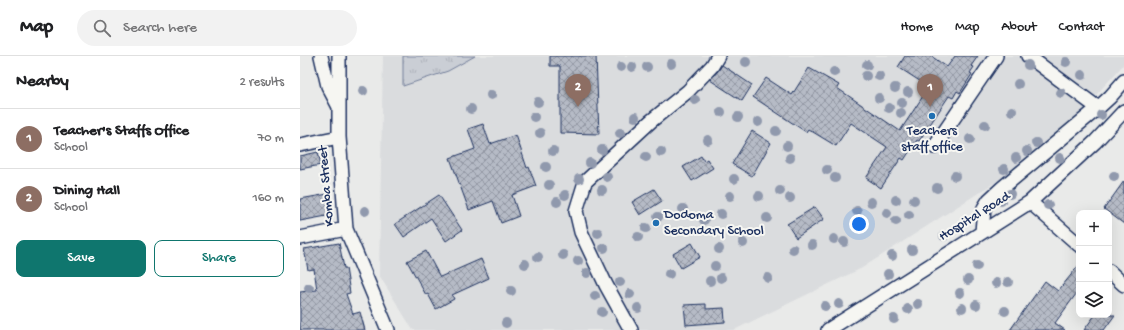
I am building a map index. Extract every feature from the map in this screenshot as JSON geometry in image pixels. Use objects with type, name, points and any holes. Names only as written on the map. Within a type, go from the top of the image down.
[{"type":"street","points":[[321,56],[328,86],[339,108]]},
{"type":"street","name":"Komba Street","points":[[339,56],[339,137],[346,229],[388,330]]},
{"type":"street","points":[[631,330],[602,278],[581,232],[576,211],[585,182],[652,121],[688,91],[712,66],[718,56]]},
{"type":"street","points":[[934,147],[996,56]]},
{"type":"street","points":[[1028,56],[1098,108]]},
{"type":"street","points":[[982,232],[984,208],[989,200],[1098,108],[1124,81]]},
{"type":"street","name":"Hospital Road","points":[[828,330],[1030,202],[1095,142],[1124,112]]},
{"type":"street","points":[[300,145],[339,137]]},
{"type":"street","points":[[1030,202],[1076,242]]},
{"type":"street","points":[[300,238],[346,229]]},
{"type":"street","points":[[1112,274],[1124,285]]},
{"type":"shaded area","name":"Dodoma Secondary School","points":[[383,56],[1124,56],[1124,64],[1048,148],[862,268],[734,330],[413,330],[379,275]]},
{"type":"green space","points":[[403,56],[475,56],[448,71],[403,86]]},
{"type":"building","points":[[550,56],[596,56],[599,134],[560,133],[560,66],[550,66]]},
{"type":"building","points":[[905,56],[931,56],[947,67],[955,56],[978,56],[971,66],[974,67],[970,73],[972,74],[960,93],[957,91],[953,98],[949,96],[919,141],[917,140],[904,160],[901,158],[881,188],[866,178],[887,147],[851,123],[836,146],[808,129],[806,132],[753,97],[766,78],[792,95],[809,68],[839,85],[837,88],[900,131],[929,87],[898,67]]},
{"type":"building","points":[[722,65],[752,85],[742,101],[710,80]]},
{"type":"building","points":[[483,124],[490,144],[516,135],[527,168],[529,167],[536,186],[512,195],[519,216],[501,223],[493,201],[469,210],[450,158],[475,149],[468,129]]},
{"type":"building","points":[[752,131],[771,143],[752,176],[732,164]]},
{"type":"building","points":[[318,152],[321,165],[300,169],[300,156]]},
{"type":"building","points":[[701,156],[704,161],[707,159],[713,168],[692,181],[683,167]]},
{"type":"building","points":[[1124,181],[1124,224],[1112,215],[1112,210],[1104,209]]},
{"type":"building","points":[[654,189],[662,201],[640,215],[632,202]]},
{"type":"building","points":[[328,194],[332,215],[300,221],[300,199]]},
{"type":"building","points":[[439,195],[462,230],[446,241],[431,218],[404,237],[395,224]]},
{"type":"building","points":[[815,207],[824,219],[796,238],[787,224]]},
{"type":"building","points":[[339,243],[344,268],[346,268],[350,293],[346,294],[353,314],[360,312],[365,330],[300,330],[300,292],[317,290],[314,269],[308,270],[304,249]]},
{"type":"building","points":[[692,243],[700,257],[681,268],[673,254]]},
{"type":"building","points":[[426,251],[440,277],[481,259],[489,278],[452,295],[454,299],[436,309],[428,294],[426,295],[407,261]]},
{"type":"building","points":[[1076,269],[1076,294],[1055,323],[1065,330],[1010,330],[1045,281],[1058,291]]},
{"type":"building","points":[[706,304],[706,309],[724,308],[725,322],[686,325],[684,305]]},
{"type":"building","points":[[1112,315],[1115,315],[1104,330],[1084,330],[1093,318],[1112,318]]},
{"type":"place","name":"Dining Hall","points":[[578,107]]},
{"type":"place","name":"Teacher's Staffs Office","points":[[930,107]]},
{"type":"place","name":"Teachers staff office","points":[[932,116]]},
{"type":"place","name":"Dodoma Secondary School","points":[[656,223]]}]
